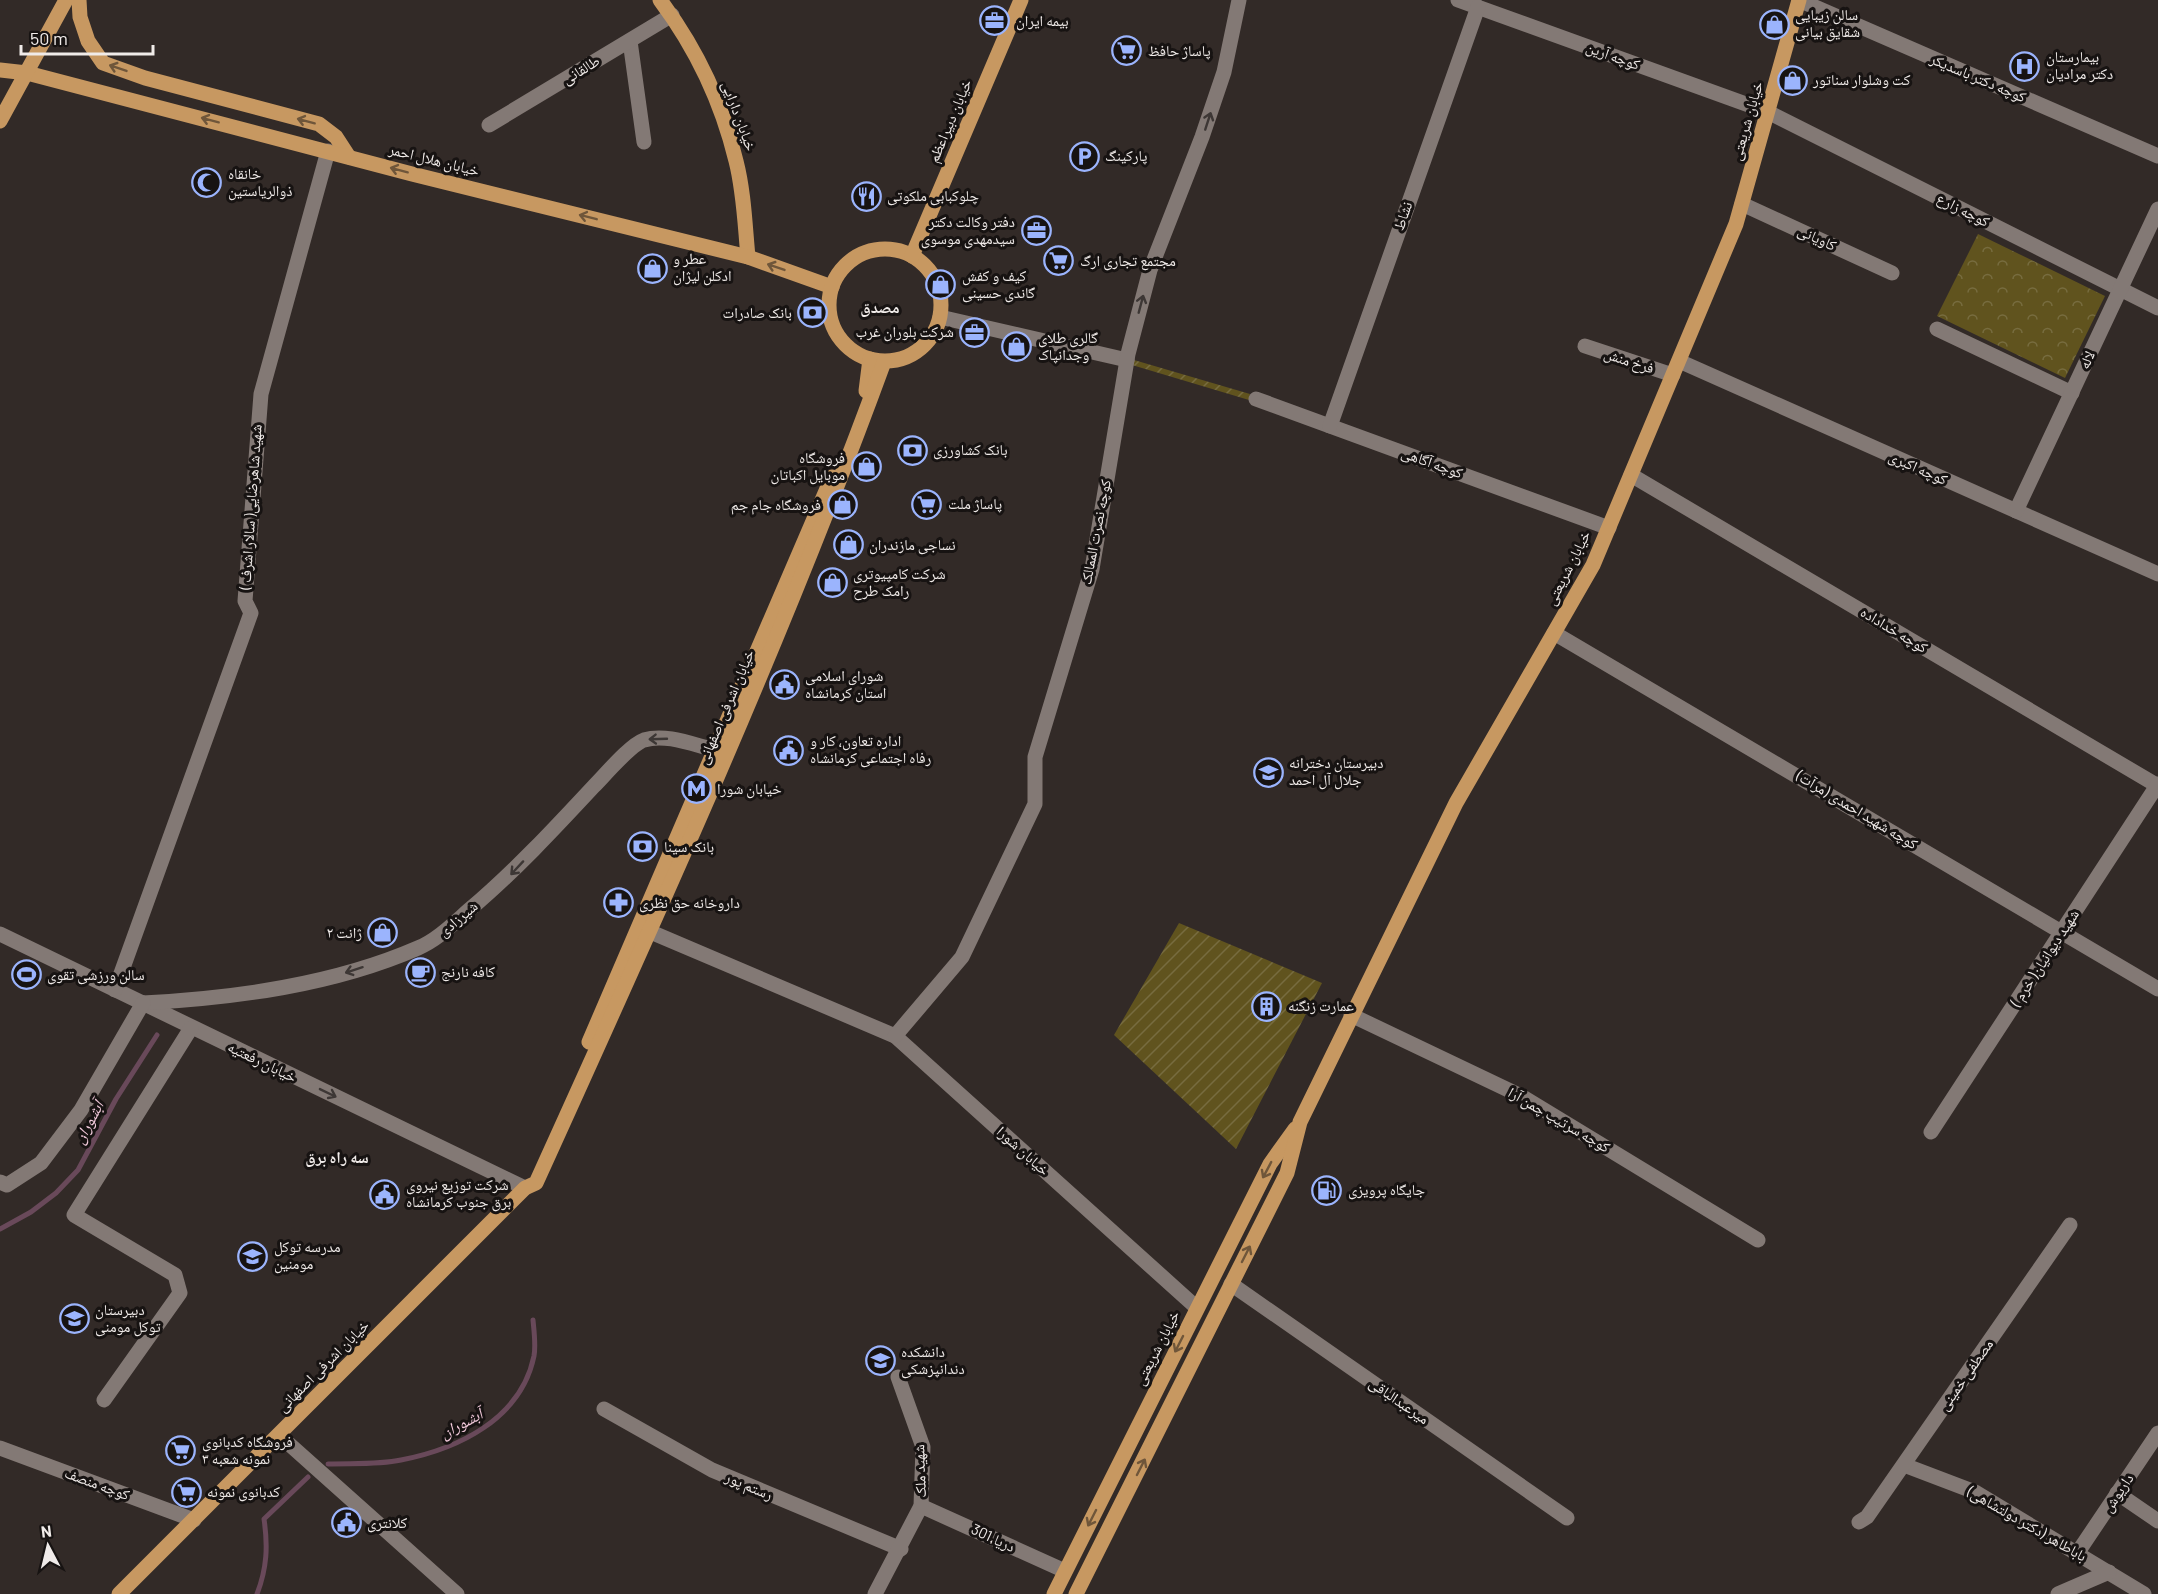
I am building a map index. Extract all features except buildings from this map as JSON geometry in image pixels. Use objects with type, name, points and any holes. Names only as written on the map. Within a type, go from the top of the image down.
[{"type":"main road","points":[[0,121],[66,0]]},
{"type":"main road","points":[[79,0],[80,17],[88,41],[103,63],[146,78],[319,124],[336,137],[349,157]]},
{"type":"main road","name":"خیابان دارایی","points":[[660,0],[672,15],[699,61],[719,108],[737,162],[748,257]]},
{"type":"main road","name":"خیابان دبیراعظم","points":[[912,256],[1021,0]]},
{"type":"main road","name":"خیابان شریعتی","points":[[1054,1594],[1270,1164],[1300,1122],[1456,803],[1593,565],[1736,224],[1799,0]]},
{"type":"main road","name":"خیابان هلال احمر","points":[[0,70],[27,73],[748,257],[832,287]]},
{"type":"main road","points":[[897,250],[912,256],[926,267],[936,282],[940,299],[940,316],[934,331],[913,354],[877,360],[852,351],[839,339],[831,322],[828,305],[832,287],[839,273],[850,261],[864,253],[897,250]]},
{"type":"main road","name":"خیابان اشرفی اصفهانی","points":[[644,930],[715,750],[840,458],[877,360]]},
{"type":"main road","name":"خیابان اشرفی اصفهانی","points":[[129,1591],[194,1520],[525,1188],[644,930],[830,510],[877,360]]},
{"type":"main road","name":"خیابان شریعتی","points":[[1076,1594],[1287,1173],[1300,1122]]},
{"type":"street","name":"کوچه نصرت الممالک","points":[[895,1036],[962,957],[1035,804],[1035,757],[1092,569],[1126,360],[1150,270],[1203,137],[1224,72],[1239,0]]},
{"type":"street","name":"کوچه آرین","points":[[1458,0],[1768,112]]},
{"type":"street","name":"کوچه دکتر باسدیکر","points":[[1799,0],[2158,156]]},
{"type":"street","name":"نشاط","points":[[1330,426],[1478,7]]},
{"type":"street","name":"طالقانی","points":[[489,124],[672,15]]},
{"type":"street","points":[[630,41],[644,142]]},
{"type":"street","name":"کوچه زارع","points":[[1768,112],[2158,308]]},
{"type":"street","name":"شهید شاهرضایی( سالار اشرف )","points":[[115,990],[251,613],[245,601],[261,394],[327,151]]},
{"type":"street","name":"کاویانی","points":[[1742,204],[1892,273]]},
{"type":"street","name":"لاله","points":[[2016,511],[2158,209]]},
{"type":"street","points":[[940,316],[1126,360]]},
{"type":"street","points":[[1937,329],[2072,393]]},
{"type":"street","name":"فرخ منش","points":[[1585,346],[1676,368]]},
{"type":"street","name":"کوچه اکبری","points":[[1676,368],[2016,511],[2158,574]]},
{"type":"street","name":"کوچه آگاهی","points":[[1256,399],[1609,528]]},
{"type":"street","name":"کوچه خداداده","points":[[1631,475],[2158,785]]},
{"type":"street","name":"کوچه شهید احمدی (مرآت)","points":[[1554,633],[2158,989]]},
{"type":"street","name":"شیرزادی","points":[[143,1003],[201,1000],[299,984],[345,973],[419,948],[439,936],[509,876],[609,770],[642,740],[662,737],[715,750]]},
{"type":"street","name":"شهید دیوانیان( خرم )","points":[[1931,1132],[2158,785]]},
{"type":"street","name":"خیابان شورا","points":[[644,930],[895,1036],[1197,1308]]},
{"type":"street","name":"خیابان رفعتیه","points":[[0,934],[525,1188]]},
{"type":"street","points":[[2,1185],[41,1163],[81,1110],[143,1003]]},
{"type":"street","name":"کوچه سرتیپ چمن آرا","points":[[1351,1014],[1521,1096],[1758,1240]]},
{"type":"street","points":[[104,1400],[180,1293],[175,1275],[74,1215],[191,1028]]},
{"type":"street","name":"مصطفی خمینی","points":[[1859,1522],[1867,1517],[1904,1465],[2070,1225]]},
{"type":"street","name":"میرعبدالباقی","points":[[1231,1284],[1567,1518]]},
{"type":"street","name":"شهید ملک","points":[[875,1594],[901,1549],[921,1506],[923,1447],[898,1377]]},
{"type":"street","name":"رستم پور","points":[[604,1409],[712,1470],[901,1549]]},
{"type":"street","name":"داریوش","points":[[2078,1552],[2158,1433]]},
{"type":"street","points":[[279,1435],[457,1594]]},
{"type":"street","name":"کوچه منصف","points":[[0,1448],[194,1520]]},
{"type":"street","name":"باباطاهر (دکتر دولتشاهی)","points":[[1904,1465],[1975,1492],[2078,1552],[2144,1594]]},
{"type":"street","points":[[2117,1493],[2158,1521]]},
{"type":"street","name":"301.دریا","points":[[921,1506],[1065,1571]]},
{"type":"street","points":[[2058,1594],[2109,1572]]},
{"type":"green space","points":[[1978,234],[2105,296],[2065,378],[1937,316]]},
{"type":"green space","points":[[1134,360],[1250,394],[1249,400],[1132,365]]},
{"type":"green space","points":[[1179,923],[1322,983],[1236,1149],[1114,1035]]},
{"type":"waterway","name":"آبشوران","points":[[0,1229],[31,1212],[56,1193],[78,1170],[116,1099],[157,1035]]},
{"type":"waterway","name":"آبشوران","points":[[328,1464],[392,1462],[423,1455],[465,1439],[484,1428],[516,1397],[527,1378],[535,1352],[533,1320]]},
{"type":"waterway","name":"آبشوران","points":[[257,1594],[266,1557],[264,1519],[308,1477]]},
{"type":"place","name":"بیمه ایران","points":[[995,21]]},
{"type":"place","name":"سالن زیبایی شقایق بیانی","points":[[1774,24]]},
{"type":"place","name":"پاساژ حافظ","points":[[1127,51]]},
{"type":"place","name":"بیمارستان دکتر مرادیان","points":[[2025,66]]},
{"type":"place","name":"کت وشلوار سناتور","points":[[1792,80]]},
{"type":"place","name":"پارکینگ","points":[[1084,156]]},
{"type":"place","name":"خانقاه ذوالریاستین","points":[[207,183]]},
{"type":"place","name":"چلوکبابی ملکوتی","points":[[866,196]]},
{"type":"place","name":"دفتر وکالت دکتر سیدمهدی موسوی","points":[[1036,231]]},
{"type":"place","name":"مجتمع تجاری ارگ","points":[[1059,261]]},
{"type":"place","name":"عطر و ادکلن لیژان","points":[[652,268]]},
{"type":"place","name":"کیف و کفش گاندی حسینی","points":[[941,285]]},
{"type":"place","name":"بانک صادرات","points":[[813,313]]},
{"type":"place","name":"شرکت بلوران غرب","points":[[975,332]]},
{"type":"place","name":"گالری طلای وجدانپاک","points":[[1017,347]]},
{"type":"place","name":"بانک کشاورزی","points":[[912,450]]},
{"type":"place","name":"فروشگاه موبایل اکباتان","points":[[866,467]]},
{"type":"place","name":"پاساژ ملت","points":[[927,504]]},
{"type":"place","name":"فروشگاه جام جم","points":[[842,505]]},
{"type":"place","name":"نساجی مازندران","points":[[848,545]]},
{"type":"place","name":"شرکت کامپیوتری رامک طرح","points":[[832,583]]},
{"type":"place","name":"شورای اسلامی استان کرمانشاه","points":[[784,685]]},
{"type":"place","name":"اداره تعاون، کار و رفاه اجتماعی کرمانشاه","points":[[789,750]]},
{"type":"place","name":"دبیرستان دخترانه جلال آل احمد","points":[[1268,772]]},
{"type":"place","name":"خیابان شورا","points":[[696,789]]},
{"type":"place","name":"بانک سینا","points":[[643,847]]},
{"type":"place","name":"داروخانه حق نظری","points":[[618,903]]},
{"type":"place","name":"ژانت ۲","points":[[383,933]]},
{"type":"place","name":"کافه نارنج","points":[[420,972]]},
{"type":"place","name":"سالن ورزشی تقوی","points":[[26,975]]},
{"type":"place","name":"عمارت زنگنه","points":[[1267,1006]]},
{"type":"place","name":"جایگاه پرویزی","points":[[1327,1190]]},
{"type":"place","name":"شرکت توزیع نیروی برق جنوب کرمانشاه","points":[[385,1194]]},
{"type":"place","name":"مدرسه توکل مومنین","points":[[253,1256]]},
{"type":"place","name":"دبیرستان توکل مومنی","points":[[74,1319]]},
{"type":"place","name":"دانشکده دندانپزشکی","points":[[880,1361]]},
{"type":"place","name":"فروشگاه کدبانوی نمونه شعبه ۳","points":[[181,1451]]},
{"type":"place","name":"کدبانوی نمونه","points":[[186,1492]]},
{"type":"place","name":"کلانتری","points":[[346,1523]]},
{"type":"district","name":"مصدق","points":[[880,307]]},
{"type":"district","name":"سه راه برق","points":[[337,1157]]}]
